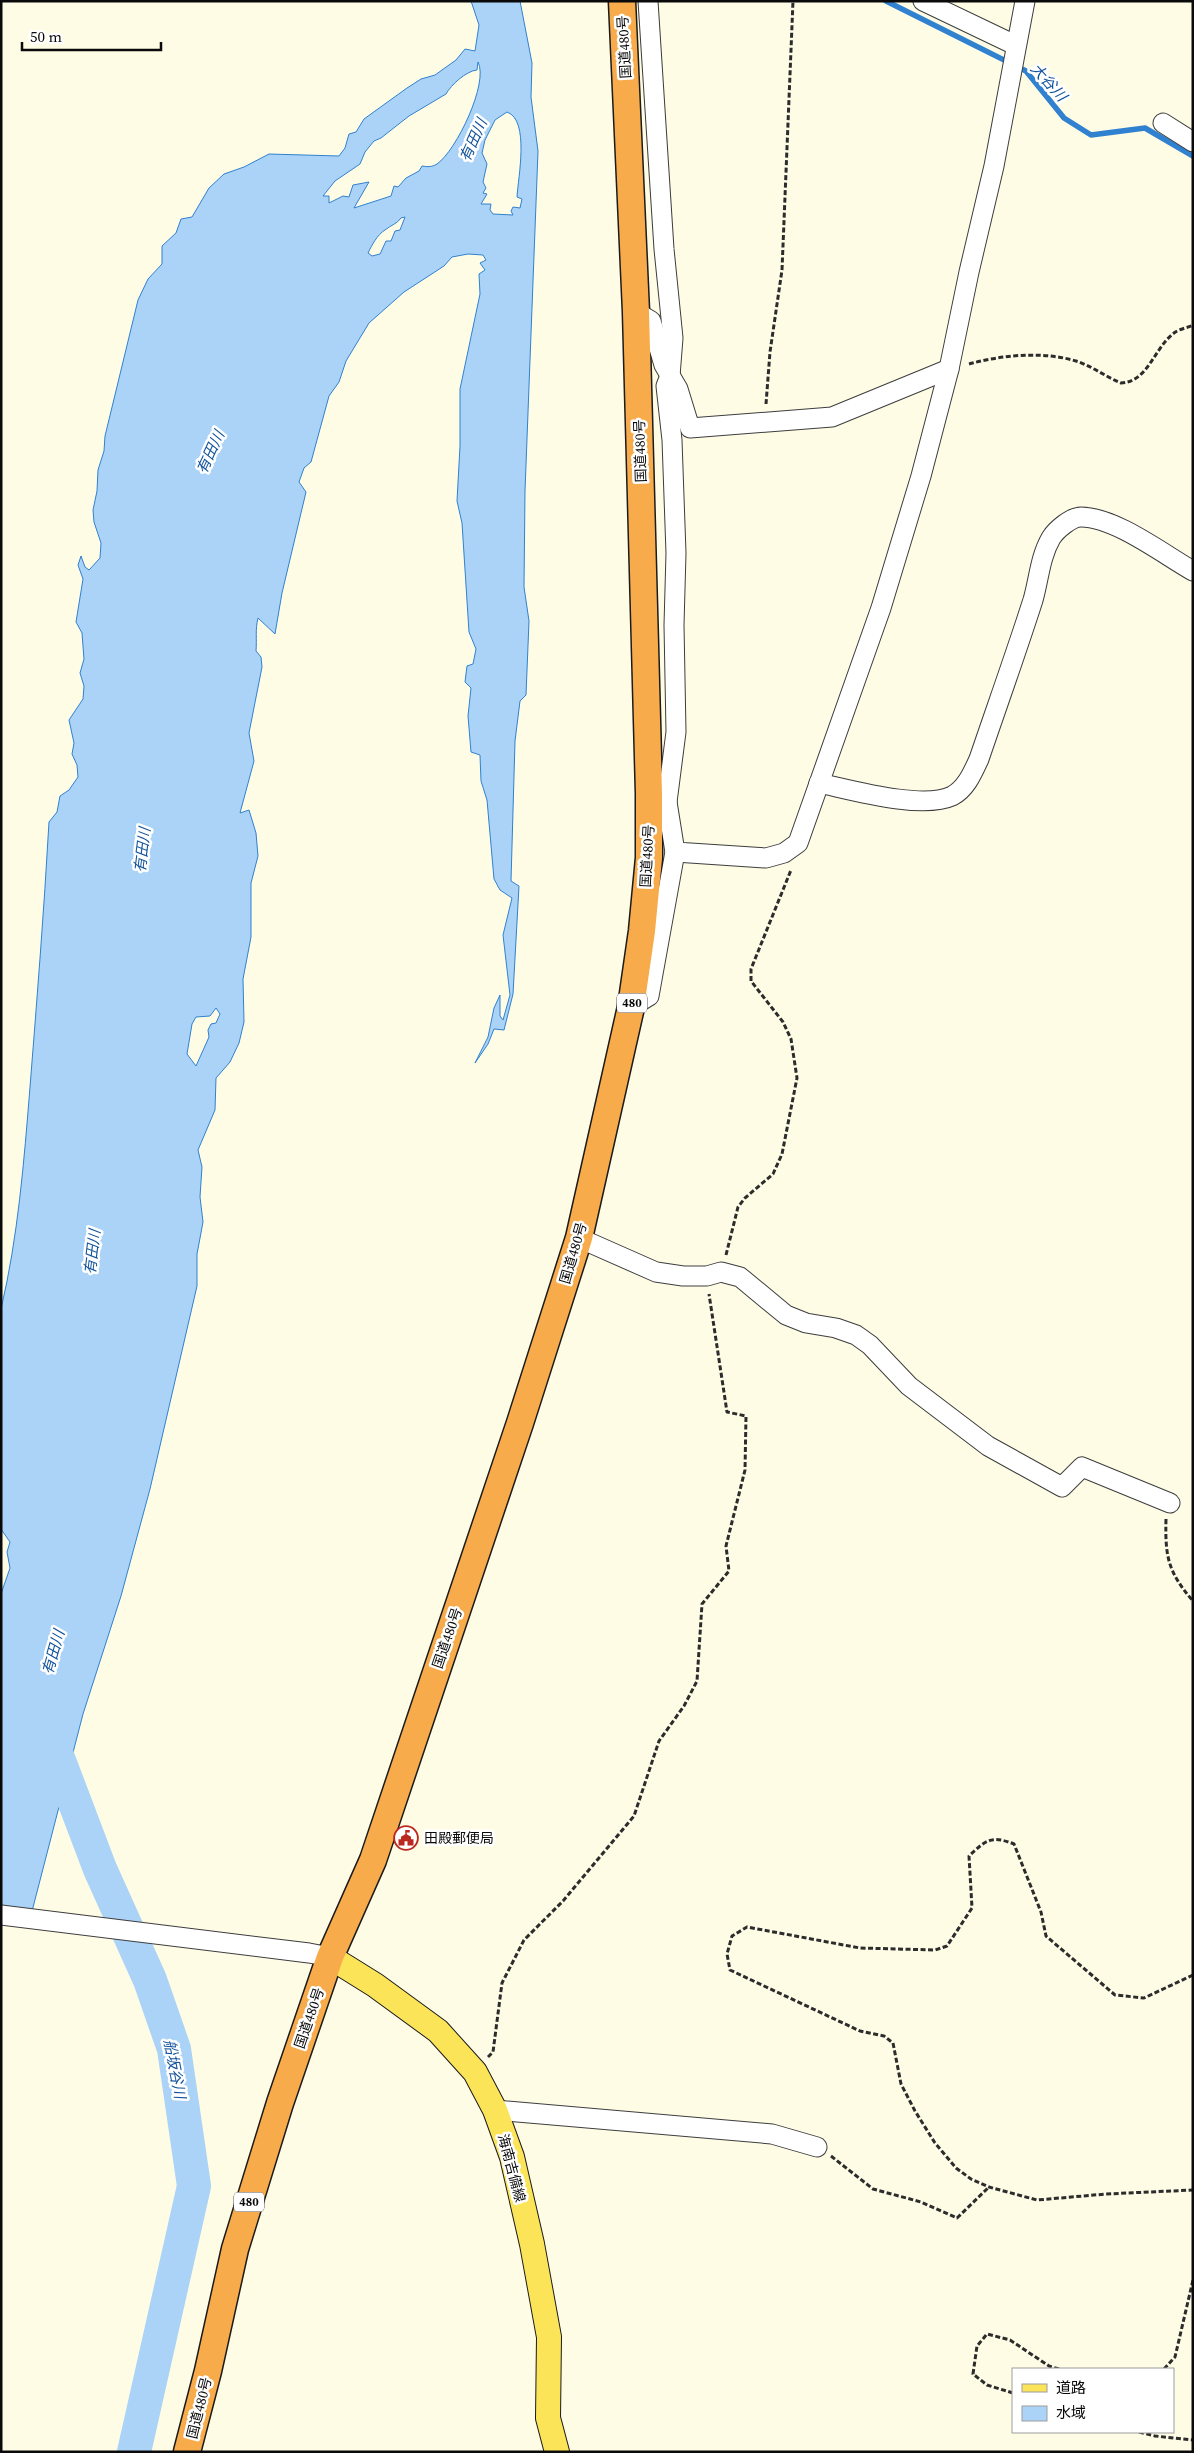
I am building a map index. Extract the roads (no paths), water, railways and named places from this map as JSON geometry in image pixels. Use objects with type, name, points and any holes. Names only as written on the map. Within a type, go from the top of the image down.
[{"type":"highway","name":"国道480号","points":[[187,2452],[208,2371],[235,2249],[280,2103],[319,1955],[373,1860],[520,1423],[579,1238],[631,1007],[658,798],[622,1]]},
{"type":"main road","name":"海南吉備線","points":[[319,1955],[375,1984],[438,2031],[475,2072],[495,2110],[512,2158],[532,2244],[547,2328],[548,2418],[557,2452]]},
{"type":"street","points":[[631,1007],[649,996],[675,852],[658,798],[676,732],[674,625],[676,552],[672,440],[666,386],[670,376],[673,338],[664,249],[648,1]]},
{"type":"street","points":[[923,1],[1015,44]]},
{"type":"street","points":[[675,852],[766,858],[784,853],[798,842],[881,608],[921,476],[949,369],[994,166],[1015,44],[1025,1]]},
{"type":"street","points":[[1163,123],[1193,142]]},
{"type":"street","points":[[636,312],[651,321],[664,365],[678,389],[690,428],[832,418],[949,369]]},
{"type":"street","points":[[818,784],[922,802],[954,795],[968,782],[979,759],[1030,607],[1044,552],[1052,536],[1063,525],[1079,516],[1114,524],[1193,572]]},
{"type":"street","points":[[579,1238],[656,1272],[683,1276],[714,1274],[740,1277],[751,1284],[771,1304],[786,1315],[806,1323],[836,1328],[856,1336],[870,1345],[909,1386],[988,1446],[1062,1487],[1082,1468],[1170,1502]]},
{"type":"street","points":[[1,1915],[319,1955]]},
{"type":"street","points":[[495,2110],[772,2134],[817,2146]]},
{"type":"water","name":"有田川","points":[[471,1],[520,1],[532,63],[531,97],[538,151],[525,491],[524,587],[529,621],[526,695],[520,701],[515,741],[511,881],[519,886],[513,994],[504,1030],[494,1029],[488,1044],[475,1063],[488,1037],[494,1008],[500,995],[500,1016],[503,1020],[510,995],[503,935],[512,898],[500,890],[494,879],[487,800],[481,781],[480,755],[471,752],[468,716],[471,688],[465,682],[467,666],[473,664],[476,649],[469,632],[462,523],[457,501],[460,446],[460,389],[480,294],[479,274],[485,270],[480,263],[486,260],[483,255],[468,254],[452,257],[444,266],[404,292],[369,323],[346,361],[339,382],[329,396],[311,462],[304,468],[299,482],[306,492],[282,593],[275,634],[258,618],[256,651],[261,657],[262,667],[249,733],[254,761],[240,813],[249,810],[256,833],[258,856],[251,883],[251,937],[243,979],[244,1022],[239,1043],[230,1062],[216,1078],[215,1110],[198,1150],[202,1167],[200,1197],[203,1222],[197,1254],[197,1286],[150,1489],[121,1596],[83,1714],[30,1919],[1,1916],[1,1594],[10,1568],[7,1552],[10,1542],[1,1529],[1,1309],[12,1254],[23,1171],[49,822],[57,812],[60,796],[69,790],[78,777],[77,765],[72,754],[74,743],[69,720],[83,699],[84,686],[80,673],[84,659],[82,633],[76,622],[83,579],[78,565],[81,556],[85,567],[89,570],[100,558],[101,543],[94,522],[93,510],[97,491],[98,470],[138,300],[148,279],[162,264],[162,246],[176,233],[181,219],[192,217],[209,188],[224,174],[244,167],[269,154],[339,156],[345,148],[349,134],[356,132],[364,119],[421,79],[435,75],[456,60],[465,49],[475,51],[479,25]],"holes":[[[478,62],[480,72],[479,85],[475,100],[461,132],[445,157],[433,166],[422,166],[419,171],[406,178],[398,187],[394,186],[391,196],[354,208],[369,182],[353,185],[349,197],[343,196],[329,203],[329,196],[323,196],[335,181],[360,164],[365,152],[374,141],[381,138],[409,116],[446,94],[464,76],[477,70]],[[507,112],[514,117],[521,137],[517,197],[522,199],[520,208],[513,207],[511,211],[513,215],[493,214],[490,210],[491,204],[481,204],[487,194],[483,193],[486,188],[483,182],[487,164],[482,153],[485,140],[495,120]],[[405,217],[400,230],[395,231],[391,241],[386,241],[380,254],[372,256],[368,253],[380,235],[401,218]],[[216,1008],[220,1014],[216,1023],[211,1024],[208,1030],[209,1037],[196,1066],[187,1054],[192,1024],[196,1017],[210,1016]]]},
{"type":"waterway","name":"大谷川","points":[[886,1],[1026,71],[1064,118],[1091,135],[1145,128],[1193,156]]},
{"type":"waterway","name":"船坂谷川","points":[[50,1737],[100,1869],[150,1980],[174,2049],[194,2186],[134,2452]]},
{"type":"place","name":"田殿郵便局","points":[[406,1838]]}]
